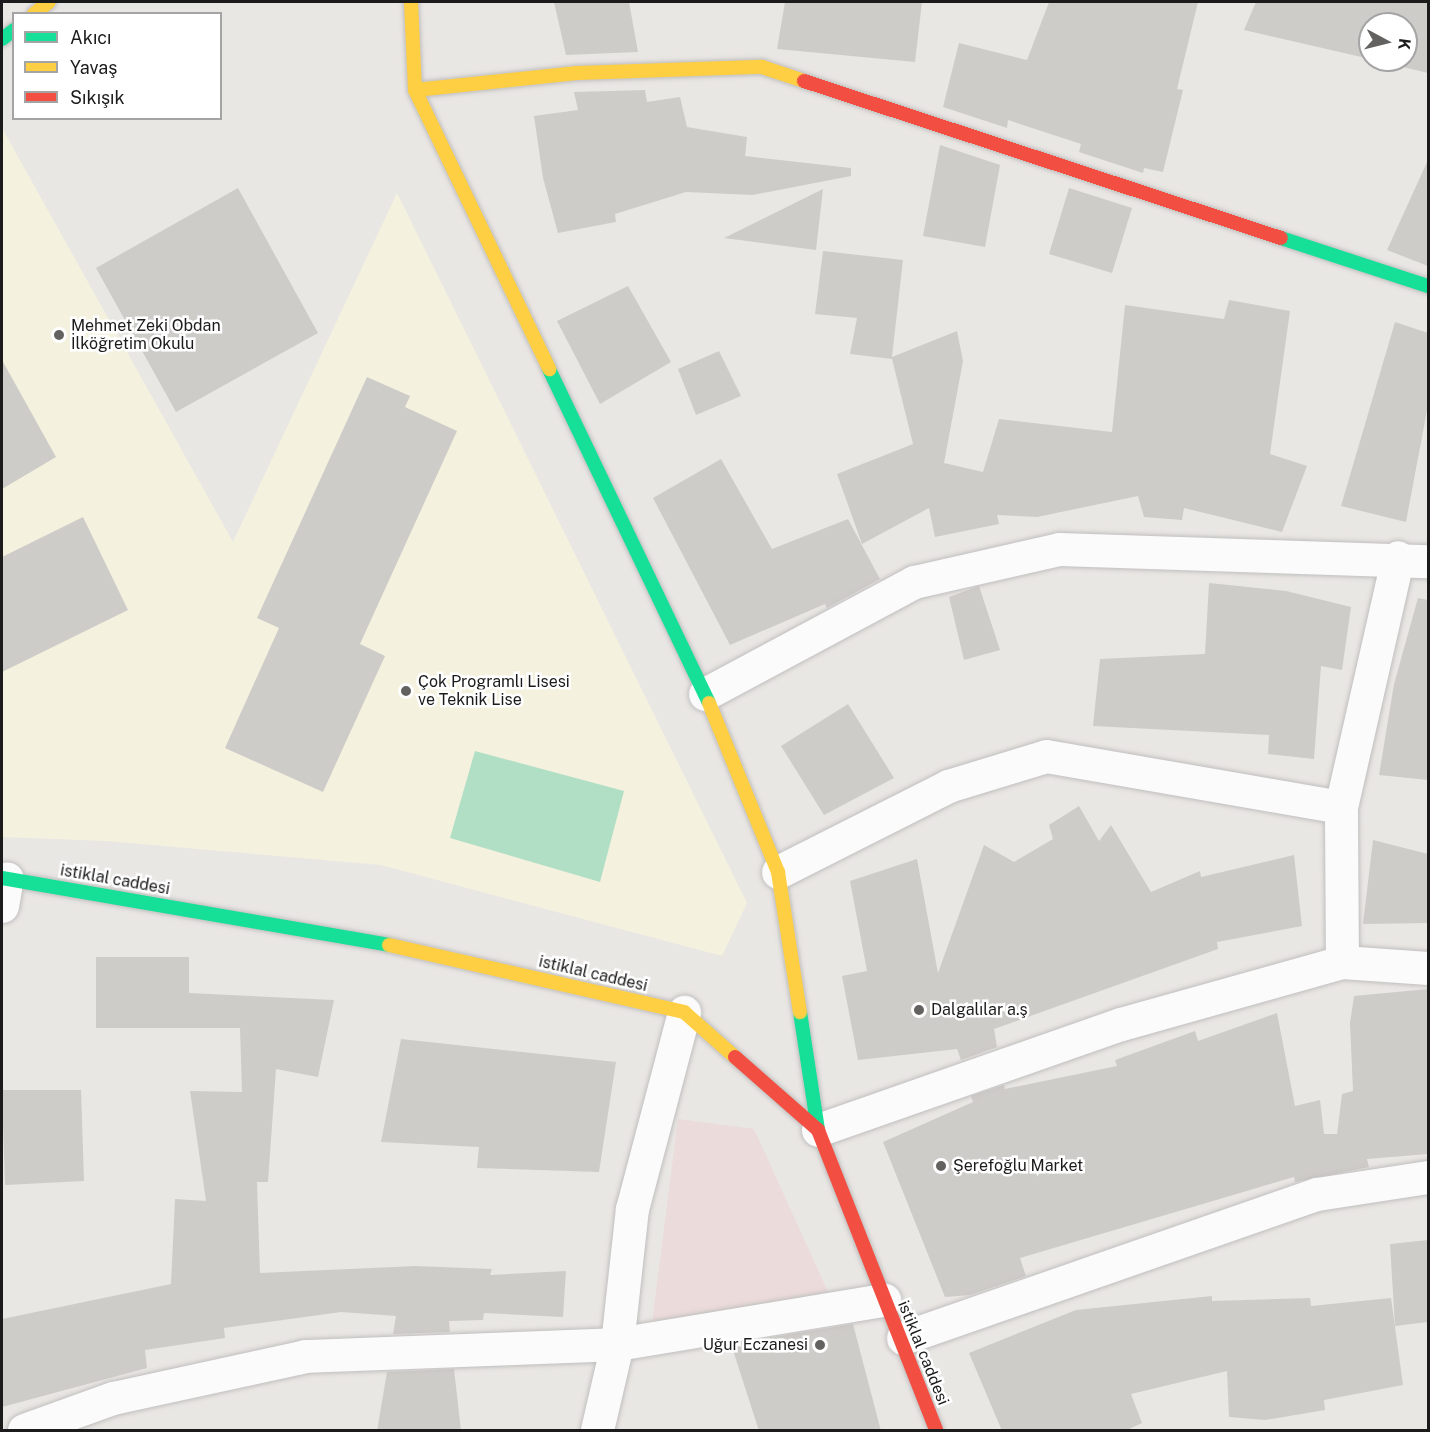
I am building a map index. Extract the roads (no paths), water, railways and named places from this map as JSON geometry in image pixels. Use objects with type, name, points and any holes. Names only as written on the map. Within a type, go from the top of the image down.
[{"type":"main road","points":[[37,12],[50,2]]},
{"type":"main road","points":[[411,2],[415,90],[705,694],[778,872],[818,1130]]},
{"type":"main road","points":[[415,90],[577,73],[762,67],[1428,286]]},
{"type":"main road","name":"istiklal caddesi","points":[[3,887],[369,940],[684,1012],[818,1130],[884,1300],[903,1338],[936,1431]]},
{"type":"street","points":[[705,694],[914,582],[1059,549],[1413,559],[1341,807],[1342,962]]},
{"type":"street","points":[[778,872],[948,786],[1046,756],[1341,807]]},
{"type":"street","points":[[818,1130],[1120,1024],[1342,962],[1428,968]]},
{"type":"street","points":[[597,1431],[617,1344],[632,1209],[684,1012]]},
{"type":"street","points":[[903,1338],[1030,1290],[1317,1194],[1428,1177]]},
{"type":"street","points":[[24,1431],[113,1398],[305,1356],[617,1344],[884,1300]]},
{"type":"place","name":"Mehmet Zeki Obdan İlköğretim Okulu","points":[[59,335]]},
{"type":"place","name":"Çok Programlı Lisesi ve Teknik Lise","points":[[406,691]]},
{"type":"place","name":"Dalgalılar a.ş","points":[[919,1010]]},
{"type":"place","name":"Şerefoğlu Market","points":[[941,1166]]},
{"type":"place","name":"Uğur Eczanesi","points":[[820,1345]]}]
